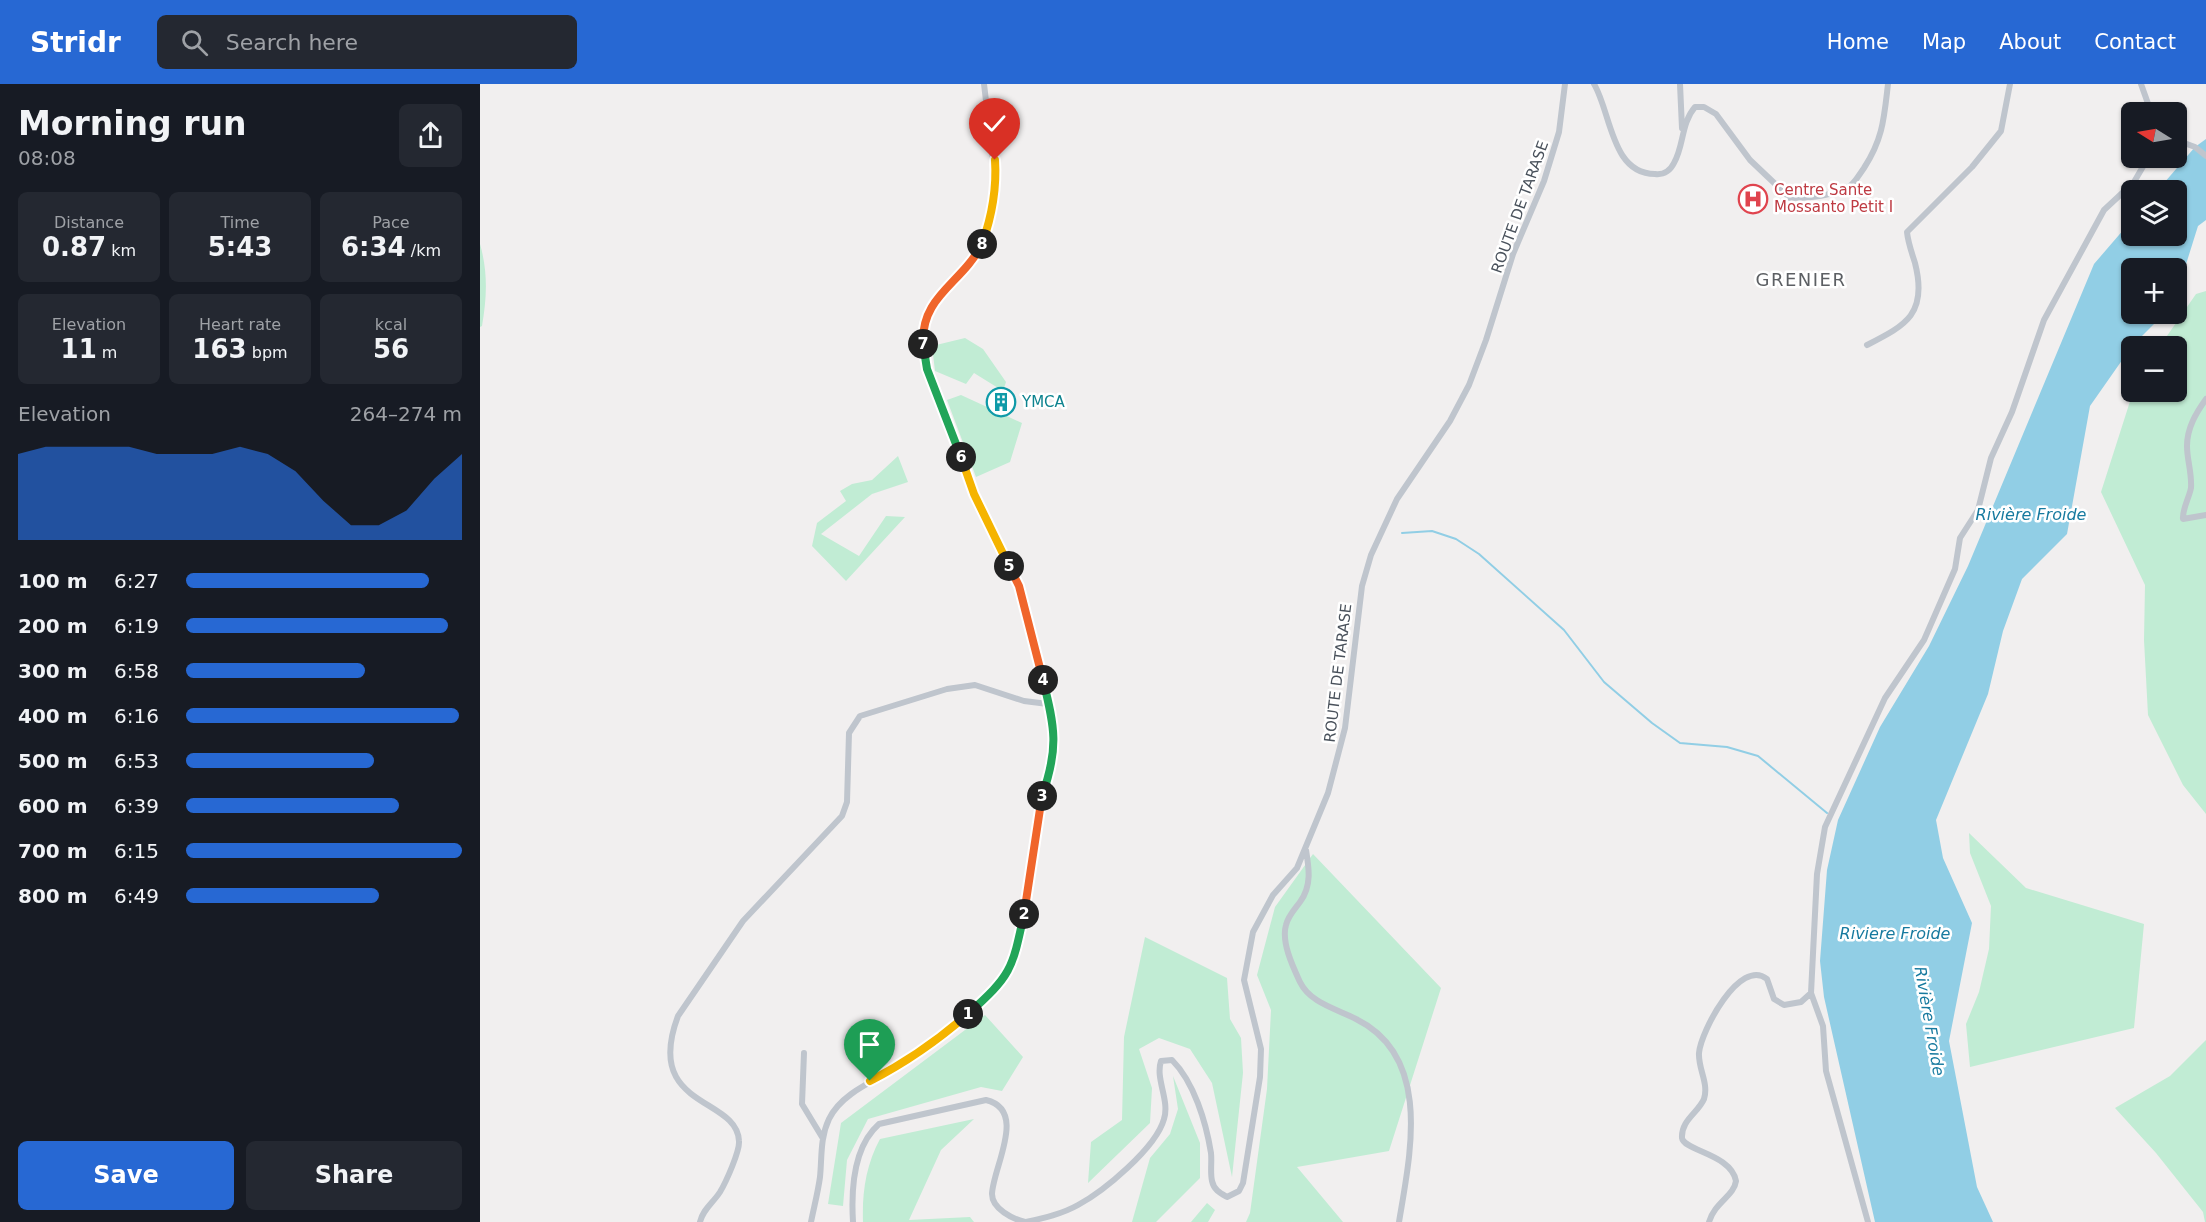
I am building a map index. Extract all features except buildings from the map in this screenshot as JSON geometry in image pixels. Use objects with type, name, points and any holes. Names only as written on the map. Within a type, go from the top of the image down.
[{"type":"street","points":[[811,1222],[820,1176],[822,1137],[830,1117],[844,1100],[946,1033],[1007,976],[1014,961],[1025,908],[1041,801],[1055,747],[1055,728],[1019,586],[974,494],[927,369],[923,341],[927,312],[967,267],[981,247],[989,222],[996,185],[984,84]]},
{"type":"street","name":"ROUTE DE TARASE","points":[[853,1222],[855,1179],[859,1156],[868,1134],[879,1124],[986,1100],[996,1102],[1004,1110],[1006,1120],[1003,1157],[992,1194],[995,1204],[1013,1220],[1026,1222],[1053,1216],[1097,1194],[1151,1143],[1165,1118],[1166,1106],[1159,1067],[1161,1061],[1172,1060],[1181,1069],[1193,1094],[1207,1133],[1212,1181],[1217,1191],[1227,1197],[1239,1191],[1243,1183],[1260,1077],[1261,1049],[1244,981],[1253,932],[1273,895],[1297,868],[1306,848],[1339,757],[1345,728],[1362,586],[1371,555],[1397,498],[1450,420],[1468,385],[1486,340],[1513,254],[1544,181],[1559,132],[1564,84]]},
{"type":"street","points":[[1594,84],[1616,147],[1637,169],[1649,174],[1662,175],[1668,171],[1675,162],[1690,112],[1695,107],[1704,106],[1716,114],[1750,160],[1790,198],[1836,192],[1848,188],[1855,181],[1877,147],[1883,131],[1888,84]]},
{"type":"street","points":[[1680,84],[1682,135]]},
{"type":"street","points":[[1867,345],[1906,323],[1912,315],[1918,278],[1907,232],[1972,167],[2001,131],[2010,84]]},
{"type":"street","points":[[2141,84],[2147,102]]},
{"type":"street","points":[[2187,144],[2206,156]]},
{"type":"street","points":[[1868,1222],[1826,1071],[1823,1026],[1811,993],[1817,874],[1825,827],[1885,698],[1924,639],[1950,579],[1960,538],[1978,510],[1991,458],[2012,412],[2044,320],[2104,210],[2134,182],[2142,168]]},
{"type":"street","points":[[2206,399],[2193,418],[2187,444],[2192,477],[2189,501],[2183,519],[2188,520],[2206,514]]},
{"type":"street","points":[[700,1222],[702,1215],[720,1193],[740,1143],[738,1130],[727,1117],[700,1103],[678,1079],[669,1051],[672,1032],[678,1016],[742,921],[842,816],[847,802],[849,733],[860,716],[947,689],[975,685],[1024,701],[1048,704]]},
{"type":"street","points":[[1306,848],[1310,871],[1309,883],[1305,894],[1285,926],[1286,944],[1305,989],[1327,1005],[1369,1026],[1385,1042],[1402,1072],[1410,1098],[1412,1138],[1400,1222]]},
{"type":"street","points":[[1709,1222],[1716,1204],[1732,1192],[1736,1181],[1728,1166],[1707,1151],[1686,1146],[1683,1142],[1688,1119],[1704,1098],[1706,1088],[1699,1053],[1706,1030],[1717,1009],[1741,979],[1748,975],[1758,974],[1767,979],[1778,1004],[1802,1002],[1811,993]]},
{"type":"street","points":[[804,1053],[802,1104],[822,1137]]},
{"type":"green space","points":[[480,244],[486,295],[480,327]]},
{"type":"green space","points":[[2206,291],[2206,814],[2183,785],[2148,715],[2144,640],[2145,585],[2101,492],[2130,402],[2187,402],[2187,336],[2167,336],[2175,324],[2187,324],[2187,307],[2196,294]]},
{"type":"green space","points":[[965,338],[983,349],[1006,382],[1003,391],[974,373],[966,384],[935,371],[932,346]]},
{"type":"green space","points":[[961,395],[1022,423],[1010,462],[976,477],[947,400]]},
{"type":"green space","points":[[898,456],[908,482],[872,494],[821,534],[859,556],[886,516],[905,517],[846,581],[812,546],[817,523],[846,501],[840,491],[852,484],[872,480]]},
{"type":"green space","points":[[1969,833],[2026,888],[2144,924],[2134,1028],[1970,1067],[1966,1024],[1979,992],[1989,949],[1991,906],[1970,853]]},
{"type":"green space","points":[[1313,854],[1441,988],[1389,1151],[1297,1167],[1343,1222],[1246,1222],[1250,1213],[1267,1089],[1271,1010],[1257,975],[1275,907]]},
{"type":"green space","points":[[1145,937],[1227,978],[1230,1019],[1241,1038],[1243,1073],[1232,1177],[1212,1083],[1190,1049],[1159,1038],[1139,1049],[1152,1088],[1150,1123],[1088,1183],[1091,1142],[1122,1120],[1124,1037]]},
{"type":"green space","points":[[985,1015],[1023,1057],[1002,1091],[981,1087],[868,1119],[847,1160],[843,1206],[828,1204],[841,1123]]},
{"type":"green space","points":[[2206,1040],[2205,1222],[2203,1212],[2156,1153],[2115,1108],[2170,1076]]},
{"type":"green space","points":[[1173,1076],[1200,1143],[1200,1178],[1156,1222],[1132,1222],[1150,1158],[1170,1134],[1178,1109]]},
{"type":"green space","points":[[974,1119],[941,1150],[909,1220],[970,1217],[974,1222],[863,1222],[866,1179],[871,1159],[880,1139]]},
{"type":"green space","points":[[1207,1203],[1215,1210],[1208,1222],[1191,1222]]},
{"type":"water","name":"Riviere Froide","points":[[2206,139],[2206,220],[2198,226],[2187,261],[2187,258],[2121,258],[2121,324],[2154,324],[2142,336],[2121,336],[2121,362],[2090,406],[2067,534],[2022,579],[2003,631],[1988,694],[1936,820],[1943,858],[1972,923],[1949,1041],[1977,1187],[1993,1222],[1875,1222],[1824,997],[1820,961],[1827,870],[1838,820],[1880,727],[1929,646],[1968,566],[2094,264],[2121,233],[2121,246],[2187,246],[2187,180],[2167,180],[2177,168],[2187,168],[2187,156]]},
{"type":"waterway","points":[[1402,533],[1432,531],[1456,539],[1479,554],[1564,630],[1604,682],[1652,723],[1680,743],[1727,747],[1758,756],[1827,813]]},
{"type":"place","name":"Centre Sante Mossanto Petit I","points":[[1753,199]]},
{"type":"place","name":"YMCA","points":[[1001,402]]},
{"type":"district","name":"GRENIER","points":[[1801,280]]},
{"type":"route","points":[[870,1081],[901,1065],[946,1033],[996,989],[1007,976],[1014,961],[1025,908],[1031,855],[1041,801],[1055,747],[1055,728],[1019,586],[974,494],[927,369],[923,341],[927,312],[967,267],[981,247],[989,222],[996,185],[995,160]]},
{"type":"water label","name":"Rivière Froide","points":[[2031,514]]},
{"type":"water label","name":"Rivière Froide","points":[[1930,1021]]}]
